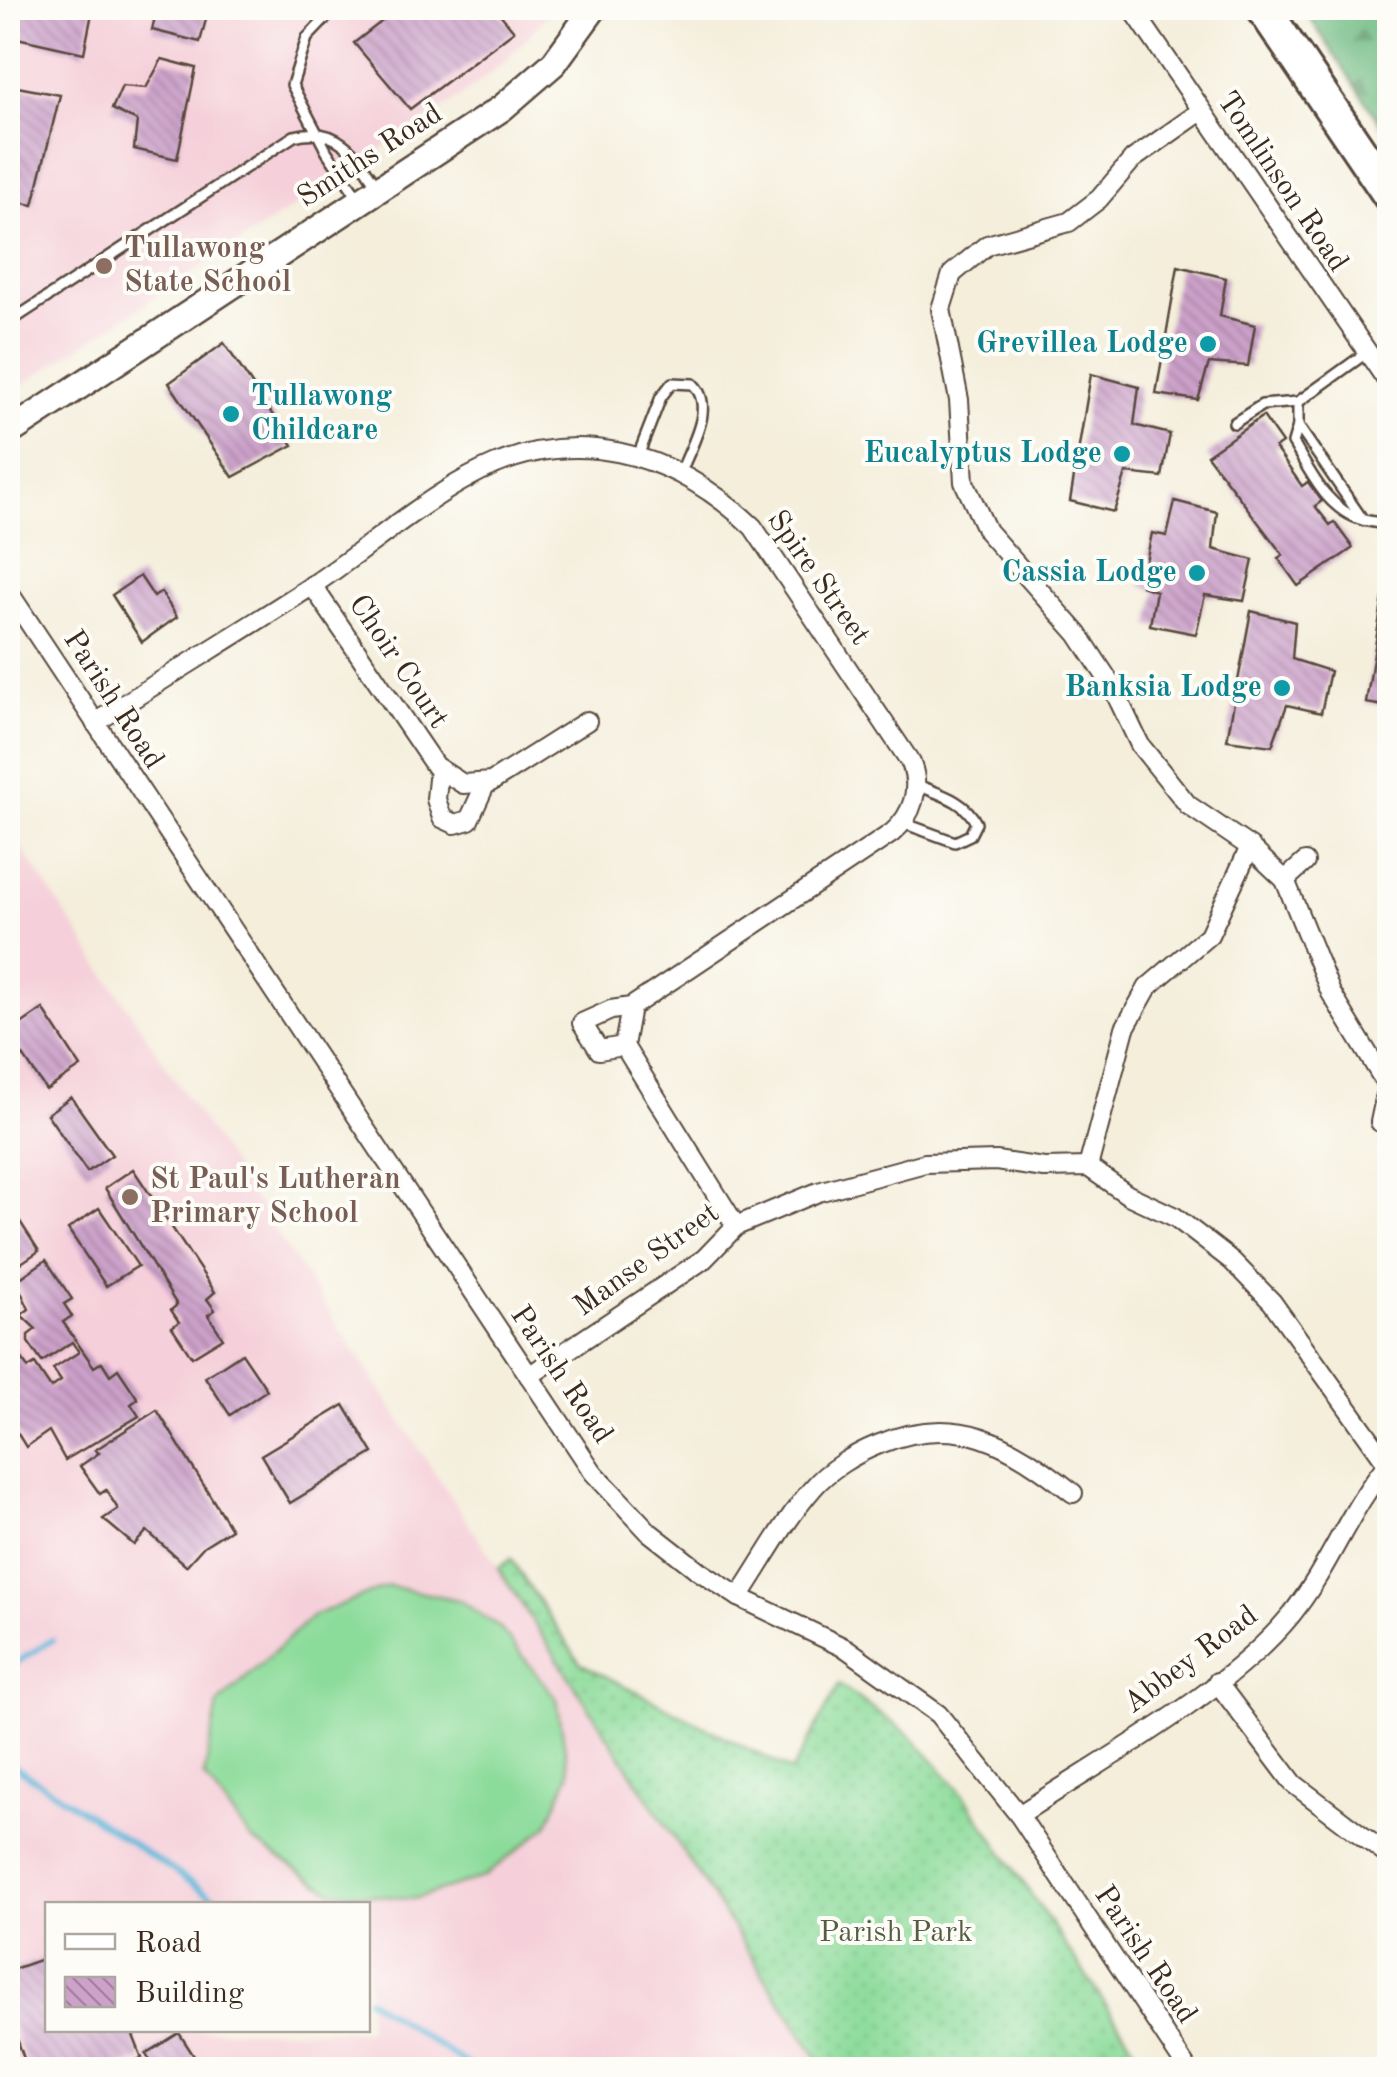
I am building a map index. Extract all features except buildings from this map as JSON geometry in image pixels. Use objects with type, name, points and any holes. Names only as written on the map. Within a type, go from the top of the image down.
[{"type":"highway","points":[[1263,8],[1390,196]]},
{"type":"main road","name":"Smiths Road","points":[[8,433],[370,196],[539,78],[594,8]]},
{"type":"street","name":"Tomlinson Road","points":[[1132,8],[1390,386]]},
{"type":"street","points":[[1200,112],[1133,158],[1099,198],[1068,222],[988,245],[952,274],[942,309],[959,400],[964,482],[987,531],[1078,634],[1111,684],[1140,746],[1188,805],[1250,847],[1285,880],[1331,994],[1388,1089],[1380,1122]]},
{"type":"street","name":"Spire Street","points":[[94,723],[312,585],[468,477],[499,464],[572,448],[638,456],[681,472],[752,527],[911,763],[917,785]]},
{"type":"street","name":"Choir Court","points":[[312,585],[439,769],[463,784],[486,783],[522,765],[588,721]]},
{"type":"street","name":"Parish Road","points":[[8,591],[594,1472],[625,1510],[673,1552],[738,1596],[846,1649],[938,1714],[1020,1814],[1188,2070]]},
{"type":"street","name":"Choir Court","points":[[439,769],[436,798],[442,818],[455,824],[469,820],[486,783]]},
{"type":"street","points":[[624,1046],[599,1050],[582,1024],[611,1010],[631,1007],[904,824],[917,785]]},
{"type":"street","points":[[1250,847],[1208,934],[1148,988],[1125,1028],[1088,1167],[1128,1194],[1175,1217],[1232,1261],[1272,1302],[1388,1462]]},
{"type":"street","points":[[1285,880],[1305,862]]},
{"type":"street","points":[[631,1007],[624,1046],[736,1226]]},
{"type":"street","name":"Manse Street","points":[[529,1376],[704,1259],[736,1226],[856,1178],[925,1164],[996,1161],[1044,1168],[1088,1167]]},
{"type":"street","points":[[738,1596],[814,1486],[858,1453],[901,1435],[951,1428],[1000,1443],[1073,1493]]},
{"type":"street","name":"Abbey Road","points":[[1020,1814],[1264,1646],[1318,1578],[1347,1519],[1388,1462]]},
{"type":"street","points":[[1217,1682],[1294,1784],[1390,1857]]},
{"type":"lane","points":[[328,16],[307,38],[292,85],[316,133],[370,196]]},
{"type":"lane","points":[[8,323],[280,143],[316,133],[347,144],[370,196]]},
{"type":"lane","points":[[1234,423],[1262,405],[1298,402],[1366,353]]},
{"type":"lane","points":[[638,456],[661,397],[672,383],[693,384],[702,393],[704,412],[681,472]]},
{"type":"lane","points":[[1298,402],[1293,443],[1333,504],[1345,515],[1390,525]]},
{"type":"lane","points":[[1298,426],[1363,520]]},
{"type":"lane","points":[[904,824],[955,842],[970,835],[976,823],[970,811],[954,800],[917,785]]},
{"type":"shaded area","name":"Tullawong State School","points":[[8,8],[543,8],[548,14],[503,63],[452,103],[8,394]]},
{"type":"shaded area","name":"St Paul's Lutheran Primary School","points":[[8,827],[498,1568],[825,2069],[8,2069]]},
{"type":"green space","points":[[1303,8],[1389,8],[1389,136]]},
{"type":"green space","name":"Parish Park","points":[[511,1559],[580,1663],[792,1771],[839,1685],[910,1735],[964,1795],[1149,2069],[825,2069],[498,1568]]},
{"type":"green space","points":[[388,1586],[459,1600],[499,1627],[557,1699],[569,1774],[547,1826],[484,1877],[413,1899],[331,1891],[252,1840],[204,1776],[218,1704],[312,1616]]},
{"type":"waterway","points":[[8,1668],[52,1640]]},
{"type":"waterway","points":[[8,1762],[221,1902]]},
{"type":"waterway","points":[[370,2000],[475,2070]]},
{"type":"place","name":"Tullawong State School","points":[[104,266]]},
{"type":"place","name":"Grevillea Lodge","points":[[1208,344]]},
{"type":"place","name":"Tullawong Childcare","points":[[231,414]]},
{"type":"place","name":"Eucalyptus Lodge","points":[[1122,454]]},
{"type":"place","name":"Cassia Lodge","points":[[1197,573]]},
{"type":"place","name":"Banksia Lodge","points":[[1282,688]]},
{"type":"place","name":"St Paul's Lutheran Primary School","points":[[130,1197]]}]
